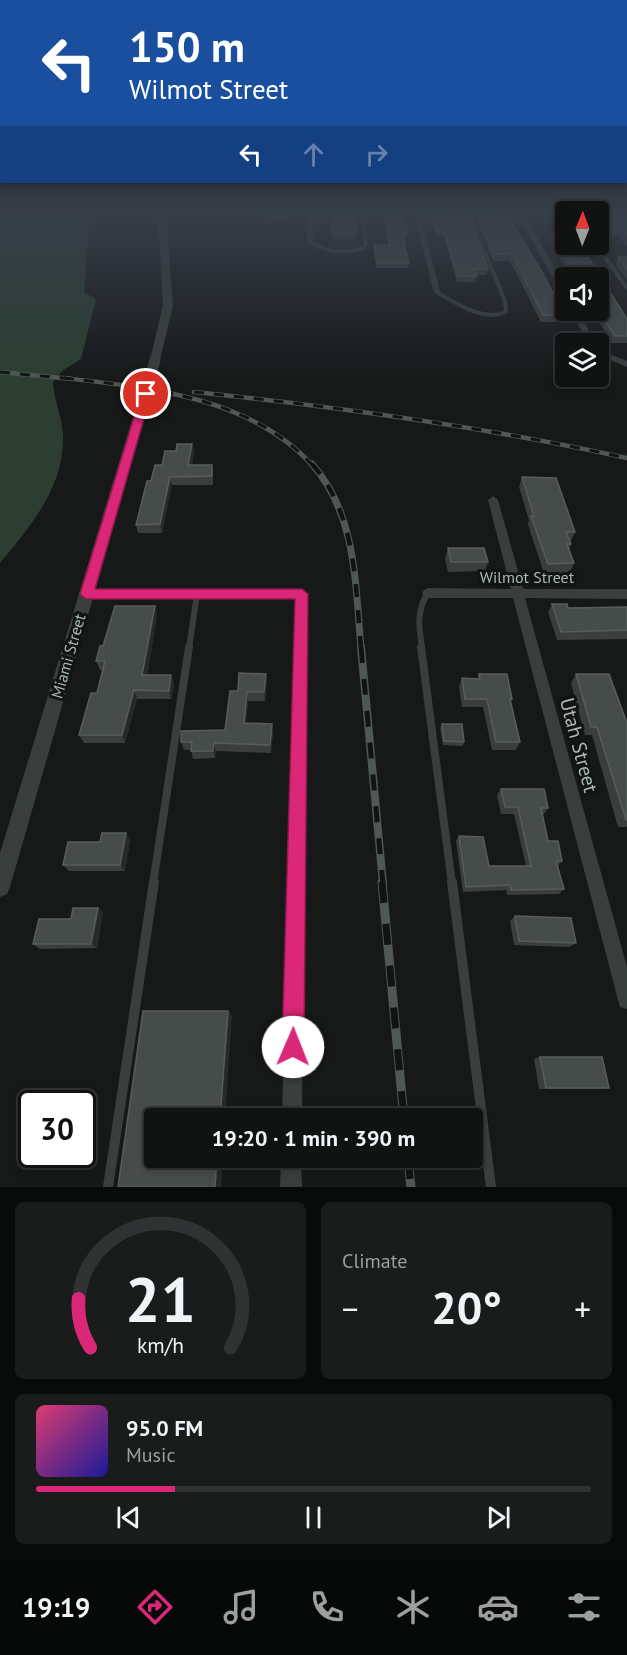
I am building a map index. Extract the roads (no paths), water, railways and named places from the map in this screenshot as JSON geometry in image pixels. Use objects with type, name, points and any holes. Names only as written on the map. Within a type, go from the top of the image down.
[{"type":"street","name":"Miami Street","points":[[0,887],[155,360],[168,305],[166,269]]},
{"type":"street","points":[[432,269],[438,293]]},
{"type":"street","points":[[609,357],[627,364]]},
{"type":"street","name":"Utah Street","points":[[493,500],[627,1000]]},
{"type":"street","name":"Wilmot Street","points":[[428,593],[518,593],[626,597]]},
{"type":"street","points":[[86,594],[302,594],[292,1108]]},
{"type":"street","points":[[291,1168],[291,1187]]},
{"type":"lane","points":[[438,293],[472,310],[492,316],[503,315],[506,312],[505,301],[492,269]]},
{"type":"lane","points":[[614,269],[627,288]]},
{"type":"lane","points":[[428,593],[421,604],[418,621],[490,1187]]},
{"type":"lane","points":[[108,1187],[197,594]]},
{"type":"railway","points":[[0,372],[72,379]]},
{"type":"railway","points":[[64,378],[165,392],[230,410],[288,443],[313,466]]},
{"type":"railway","points":[[194,392],[412,419],[627,458]]},
{"type":"railway","points":[[312,464],[327,484],[346,528],[355,575],[361,648]]},
{"type":"railway","points":[[361,647],[383,884]]},
{"type":"railway","points":[[382,882],[403,1108]]},
{"type":"railway","points":[[409,1168],[411,1187]]}]
